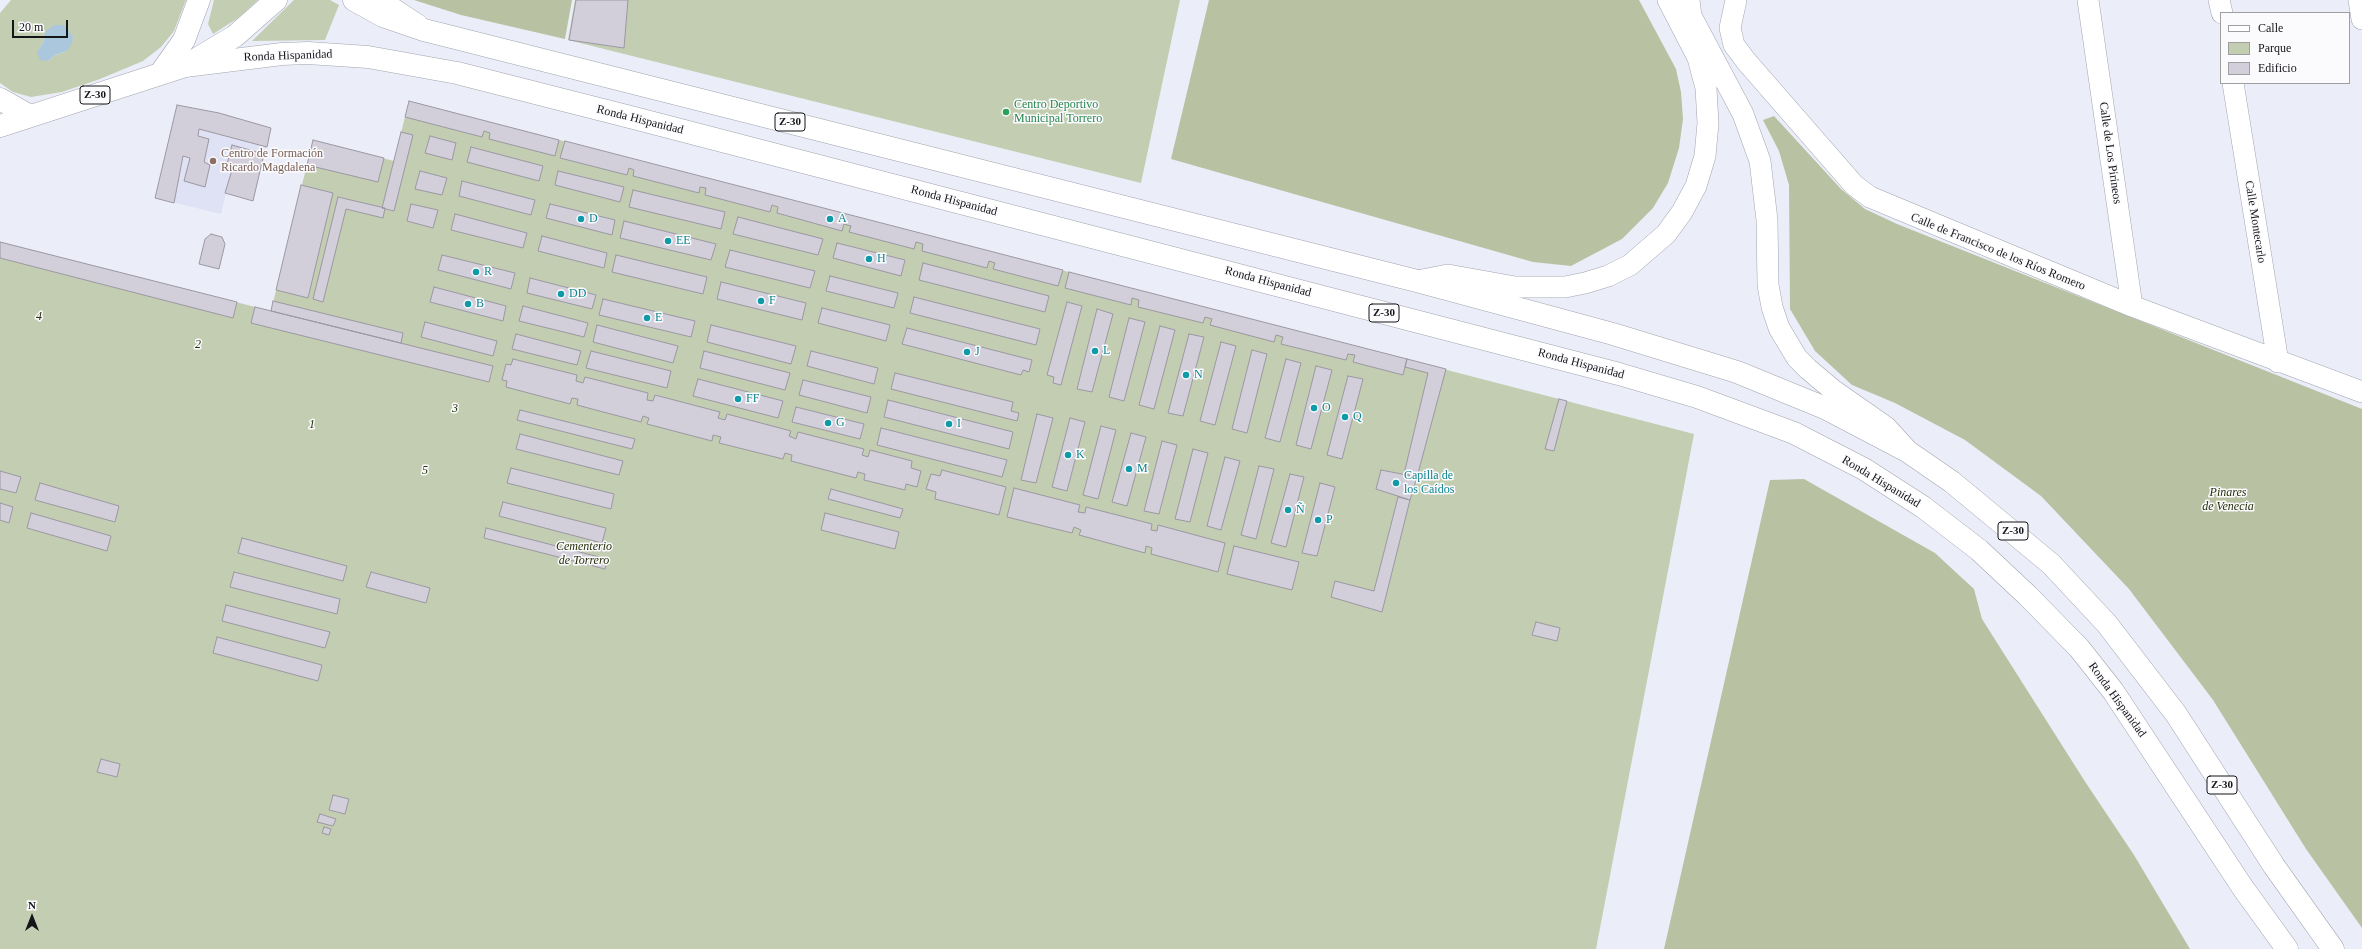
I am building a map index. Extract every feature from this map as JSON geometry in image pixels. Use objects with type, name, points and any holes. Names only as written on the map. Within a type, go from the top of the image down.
[{"type":"main road","points":[[160,74],[184,40],[199,0]]},
{"type":"main road","points":[[185,66],[236,36],[276,0]]},
{"type":"main road","name":"Z-30","points":[[354,0],[383,16],[424,30],[1417,281],[1688,355],[1737,372],[1825,408],[1907,451],[1952,482],[2045,559],[2107,624],[2176,714],[2274,866],[2333,949]]},
{"type":"main road","points":[[379,0],[424,30]]},
{"type":"main road","name":"Ronda Hispanidad","points":[[0,126],[185,66],[229,59],[308,53],[368,57],[457,73],[1619,374],[1697,397],[1794,433],[1864,469],[1923,506],[1979,550],[2079,648],[2118,698],[2243,888],[2287,949]]},
{"type":"main road","points":[[0,100],[30,116]]},
{"type":"street","points":[[1417,281],[1448,275],[1515,287],[1565,287],[1608,276],[1630,265],[1666,234],[1682,212],[1696,186],[1705,156],[1708,123],[1706,88],[1698,58],[1668,0]]},
{"type":"street","points":[[1689,0],[1691,16],[1743,114],[1760,161],[1767,220],[1768,285],[1772,307],[1779,328],[1797,358],[1819,380],[1886,427],[1907,451]]},
{"type":"street","name":"Calle de Francisco de los Ríos Romero","points":[[1736,0],[1730,28],[1734,45],[1751,67],[1861,191],[1884,205],[2132,306],[2278,362],[2362,392]]},
{"type":"street","name":"Calle de Los Pirineos","points":[[2088,0],[2132,306]]},
{"type":"street","points":[[2220,0],[2222,12]]},
{"type":"street","points":[[2359,0],[2362,19]]},
{"type":"street","name":"Calle Montecarlo","points":[[2233,84],[2278,362]]},
{"type":"shaded area","points":[[54,25],[62,25],[67,28],[73,37],[72,43],[67,51],[55,55],[48,61],[40,60],[37,52],[44,41],[45,32]]},
{"type":"shaded area","name":"Centro de Formación Ricardo Magdalena","points":[[177,105],[219,113],[271,128],[253,201],[226,193],[221,214],[155,198]]},
{"type":"green space","points":[[11,0],[186,0],[174,31],[161,47],[143,61],[100,79],[62,92],[31,97],[13,92],[0,83],[0,13]],"holes":[[[44,37],[73,37],[67,51],[55,55],[48,61],[39,49],[44,41]]]},
{"type":"green space","points":[[214,0],[258,0],[238,18],[213,34],[208,24]]},
{"type":"green space","points":[[294,0],[330,0],[339,5],[325,40],[252,41]]},
{"type":"green space","points":[[414,0],[572,0],[565,39],[461,15]]},
{"type":"green space","name":"Centro Deportivo Municipal Torrero","points":[[575,0],[1180,0],[1141,183],[568,40]]},
{"type":"green space","points":[[1209,0],[1639,0],[1676,69],[1681,92],[1683,119],[1679,148],[1668,183],[1653,208],[1622,239],[1571,266],[1533,262],[1171,159]]},
{"type":"green space","name":"Cementerio de Torrero","points":[[409,101],[1694,434],[1596,949],[0,949],[0,242],[271,311],[313,140],[394,161]]},
{"type":"green space","name":"Pinares de Venecia","points":[[1774,116],[1841,189],[1865,209],[1897,224],[2362,409],[2362,928],[2306,849],[2213,700],[2129,589],[2041,496],[1965,440],[1895,403],[1852,385],[1815,351],[1790,309],[1789,185],[1779,151],[1763,120]]},
{"type":"green space","points":[[1804,479],[1935,553],[1974,589],[1982,619],[2084,780],[2134,855],[2190,949],[1664,949],[1770,480]]},
{"type":"building","points":[[576,0],[628,0],[624,48],[569,40]]},
{"type":"building","points":[[409,101],[559,140],[555,156],[489,139],[490,133],[484,131],[482,137],[405,117]]},
{"type":"building","points":[[177,105],[219,113],[271,128],[267,147],[199,129],[198,136],[209,139],[204,162],[210,165],[205,187],[184,181],[190,158],[183,156],[174,203],[155,198]]},
{"type":"building","points":[[401,132],[413,135],[394,211],[382,208]]},
{"type":"building","points":[[430,136],[456,143],[452,160],[425,153]]},
{"type":"building","points":[[313,140],[384,158],[378,182],[307,165]]},
{"type":"building","name":"A","points":[[565,141],[1063,270],[1058,286],[993,269],[995,263],[989,261],[987,268],[922,251],[923,244],[916,242],[914,249],[849,232],[851,226],[844,224],[842,231],[777,213],[778,207],[772,205],[770,212],[705,195],[706,188],[700,187],[699,193],[633,176],[634,170],[629,168],[627,175],[560,158]]},
{"type":"building","points":[[232,145],[264,154],[253,201],[225,193],[232,170],[226,168]]},
{"type":"building","points":[[471,147],[543,166],[539,181],[467,162]]},
{"type":"building","points":[[420,171],[447,178],[442,195],[415,189]]},
{"type":"building","name":"D","points":[[558,171],[624,187],[620,202],[555,185]]},
{"type":"building","points":[[462,181],[535,200],[531,215],[459,196]]},
{"type":"building","points":[[301,185],[333,193],[308,298],[276,290]]},
{"type":"building","name":"EE","points":[[633,190],[725,212],[721,229],[629,207]]},
{"type":"building","points":[[338,197],[385,208],[383,218],[346,209],[323,302],[313,299]]},
{"type":"building","points":[[411,204],[438,210],[433,228],[407,221]]},
{"type":"building","name":"D","points":[[550,204],[615,220],[612,235],[546,218]]},
{"type":"building","name":"R","points":[[455,214],[527,233],[523,248],[451,230]]},
{"type":"building","points":[[738,217],[823,239],[818,255],[733,234]]},
{"type":"building","name":"EE","points":[[624,221],[716,244],[711,260],[620,238]]},
{"type":"building","points":[[211,234],[222,237],[225,244],[219,269],[199,264],[205,239]]},
{"type":"building","name":"D","points":[[542,236],[607,253],[604,268],[538,251]]},
{"type":"building","points":[[0,242],[237,302],[233,318],[0,258]]},
{"type":"building","name":"H","points":[[837,243],[905,260],[901,276],[833,258]]},
{"type":"building","name":"F","points":[[730,250],[815,271],[810,288],[725,267]]},
{"type":"building","name":"R","points":[[442,255],[515,273],[511,289],[438,270]]},
{"type":"building","name":"EE","points":[[616,255],[707,277],[703,294],[612,272]]},
{"type":"building","points":[[923,263],[1049,296],[1045,312],[919,280]]},
{"type":"building","points":[[1069,272],[1407,359],[1403,375],[1353,362],[1355,355],[1348,354],[1346,360],[1281,344],[1283,337],[1276,335],[1274,342],[1210,325],[1212,319],[1205,317],[1203,323],[1138,307],[1139,300],[1132,298],[1131,305],[1065,288]]},
{"type":"building","name":"H","points":[[830,276],[898,293],[894,308],[826,291]]},
{"type":"building","name":"DD","points":[[530,278],[596,295],[592,309],[527,293]]},
{"type":"building","name":"F","points":[[721,282],[806,303],[802,320],[717,299]]},
{"type":"building","name":"B","points":[[434,287],[506,306],[503,321],[430,302]]},
{"type":"building","name":"J","points":[[914,297],[1040,329],[1036,345],[910,313]]},
{"type":"building","name":"E","points":[[603,299],[695,321],[691,337],[599,315]]},
{"type":"building","points":[[273,301],[403,333],[401,343],[271,311]]},
{"type":"building","name":"L","points":[[1067,302],[1082,306],[1061,385],[1053,383],[1054,377],[1047,375]]},
{"type":"building","name":"DD","points":[[523,306],[588,323],[584,337],[519,321]]},
{"type":"building","points":[[255,307],[493,366],[489,382],[251,323]]},
{"type":"building","points":[[822,308],[890,325],[886,341],[818,323]]},
{"type":"building","name":"L","points":[[1097,309],[1113,314],[1092,392],[1077,389]]},
{"type":"building","name":"L","points":[[1129,318],[1145,322],[1124,401],[1109,397]]},
{"type":"building","name":"B","points":[[425,322],[497,341],[493,356],[421,337]]},
{"type":"building","name":"E","points":[[597,325],[678,346],[673,363],[593,342]]},
{"type":"building","name":"FF","points":[[711,325],[796,346],[791,364],[707,342]]},
{"type":"building","name":"N","points":[[1160,326],[1175,330],[1154,409],[1139,405]]},
{"type":"building","name":"J","points":[[907,328],[1032,360],[1029,372],[1023,370],[1021,375],[902,344]]},
{"type":"building","points":[[516,334],[581,351],[577,365],[512,349]]},
{"type":"building","name":"N","points":[[1189,334],[1204,337],[1183,416],[1168,413]]},
{"type":"building","name":"N","points":[[1221,342],[1236,346],[1215,425],[1200,421]]},
{"type":"building","points":[[1252,350],[1267,354],[1247,433],[1232,429]]},
{"type":"building","points":[[591,351],[671,371],[667,388],[586,368]]},
{"type":"building","name":"FF","points":[[704,351],[790,373],[785,390],[700,368]]},
{"type":"building","points":[[811,351],[878,368],[874,384],[807,366]]},
{"type":"building","points":[[513,359],[577,375],[576,381],[583,383],[585,377],[648,393],[647,400],[653,401],[655,395],[720,412],[718,418],[725,420],[727,414],[791,431],[789,436],[796,439],[798,432],[864,449],[862,455],[868,457],[870,450],[912,461],[911,468],[921,471],[917,487],[906,484],[905,490],[864,480],[865,474],[858,472],[856,478],[791,461],[792,455],[785,453],[783,459],[719,443],[721,437],[713,435],[712,441],[647,424],[649,418],[643,416],[641,422],[577,405],[578,399],[572,398],[570,404],[506,387],[507,381],[502,380],[506,364],[511,365]]},
{"type":"building","name":"O","points":[[1286,359],[1301,363],[1280,442],[1265,438]]},
{"type":"building","points":[[1407,359],[1446,369],[1417,477],[1404,474],[1428,373],[1405,367]]},
{"type":"building","name":"O","points":[[1316,366],[1332,370],[1311,449],[1296,445]]},
{"type":"building","name":"I","points":[[895,373],[1013,402],[1011,411],[1019,413],[1017,421],[891,389]]},
{"type":"building","name":"Q","points":[[1348,376],[1363,379],[1342,459],[1327,455]]},
{"type":"building","name":"FF","points":[[698,379],[783,401],[778,418],[693,396]]},
{"type":"building","name":"G","points":[[803,380],[871,397],[867,413],[799,395]]},
{"type":"building","points":[[1559,399],[1567,401],[1554,451],[1545,449]]},
{"type":"building","name":"I","points":[[888,400],[1013,432],[1009,449],[884,417]]},
{"type":"building","name":"G","points":[[796,407],[864,424],[860,439],[792,422]]},
{"type":"building","points":[[520,410],[635,439],[632,449],[517,420]]},
{"type":"building","name":"K","points":[[1037,414],[1053,418],[1036,483],[1021,480]]},
{"type":"building","name":"K","points":[[1070,418],[1085,422],[1067,491],[1052,487]]},
{"type":"building","name":"K","points":[[1101,426],[1116,430],[1098,499],[1083,495]]},
{"type":"building","name":"I","points":[[881,428],[1007,460],[1002,477],[877,445]]},
{"type":"building","name":"M","points":[[1131,433],[1146,437],[1127,506],[1112,502]]},
{"type":"building","points":[[520,434],[623,461],[619,475],[516,449]]},
{"type":"building","name":"M","points":[[1162,441],[1177,445],[1159,514],[1144,511]]},
{"type":"building","points":[[1193,449],[1208,453],[1190,522],[1175,519]]},
{"type":"building","points":[[1225,457],[1240,461],[1221,530],[1207,526]]},
{"type":"building","name":"Ñ","points":[[1259,466],[1274,469],[1256,539],[1241,535]]},
{"type":"building","points":[[511,468],[614,494],[611,509],[507,483]]},
{"type":"building","points":[[942,470],[1006,487],[999,515],[935,499],[936,492],[926,489],[931,474],[940,476]]},
{"type":"building","name":"Capilla de los Caídos","points":[[1381,470],[1417,477],[1410,500],[1376,489]]},
{"type":"building","points":[[0,471],[21,477],[16,493],[0,489]]},
{"type":"building","name":"Ñ","points":[[1290,474],[1304,477],[1286,547],[1271,543]]},
{"type":"building","points":[[40,483],[119,506],[115,522],[35,500]]},
{"type":"building","name":"P","points":[[1320,483],[1335,487],[1317,556],[1302,553]]},
{"type":"building","points":[[1014,488],[1080,505],[1078,512],[1085,513],[1086,507],[1152,524],[1151,530],[1157,531],[1158,525],[1225,543],[1218,572],[1151,554],[1152,548],[1146,546],[1145,553],[1079,535],[1081,530],[1074,527],[1072,533],[1007,517]]},
{"type":"building","points":[[831,489],[903,509],[900,518],[828,499]]},
{"type":"building","points":[[1398,497],[1410,500],[1382,612],[1331,597],[1335,581],[1374,591]]},
{"type":"building","points":[[503,502],[606,528],[602,543],[499,516]]},
{"type":"building","points":[[0,503],[13,507],[9,523],[0,520]]},
{"type":"building","points":[[31,513],[111,536],[107,551],[27,528]]},
{"type":"building","points":[[825,513],[899,532],[895,549],[821,530]]},
{"type":"building","points":[[486,528],[607,559],[605,569],[484,538]]},
{"type":"building","points":[[242,538],[347,566],[343,581],[238,553]]},
{"type":"building","points":[[1234,546],[1299,562],[1292,590],[1227,574]]},
{"type":"building","points":[[234,572],[340,599],[337,614],[230,587]]},
{"type":"building","points":[[371,572],[430,588],[426,603],[366,587]]},
{"type":"building","points":[[226,605],[330,632],[325,648],[222,621]]},
{"type":"building","points":[[1536,622],[1560,628],[1557,641],[1532,635]]},
{"type":"building","points":[[217,637],[322,665],[318,681],[213,653]]},
{"type":"building","points":[[101,759],[120,764],[117,777],[97,772]]},
{"type":"building","points":[[333,795],[349,799],[345,814],[329,810]]},
{"type":"building","points":[[320,814],[336,819],[333,826],[317,822]]},
{"type":"building","points":[[324,827],[331,829],[329,835],[322,833]]},
{"type":"place","name":"Centro Deportivo Municipal Torrero","points":[[1006,112]]},
{"type":"place","name":"Centro de Formación Ricardo Magdalena","points":[[213,161]]},
{"type":"place","name":"D","points":[[581,219]]},
{"type":"place","name":"A","points":[[830,219]]},
{"type":"place","name":"EE","points":[[668,241]]},
{"type":"place","name":"H","points":[[869,259]]},
{"type":"place","name":"R","points":[[476,272]]},
{"type":"place","name":"DD","points":[[561,294]]},
{"type":"place","name":"F","points":[[761,301]]},
{"type":"place","name":"B","points":[[468,304]]},
{"type":"place","name":"E","points":[[647,318]]},
{"type":"place","name":"L","points":[[1095,351]]},
{"type":"place","name":"J","points":[[967,352]]},
{"type":"place","name":"N","points":[[1186,375]]},
{"type":"place","name":"FF","points":[[738,399]]},
{"type":"place","name":"O","points":[[1314,408]]},
{"type":"place","name":"Q","points":[[1345,417]]},
{"type":"place","name":"G","points":[[828,423]]},
{"type":"place","name":"I","points":[[949,424]]},
{"type":"place","name":"K","points":[[1068,455]]},
{"type":"place","name":"M","points":[[1129,469]]},
{"type":"place","name":"Capilla de los Caídos","points":[[1396,483]]},
{"type":"place","name":"Ñ","points":[[1288,510]]},
{"type":"place","name":"P","points":[[1318,520]]},
{"type":"park label","name":"4","points":[[39,317]]},
{"type":"park label","name":"2","points":[[198,345]]},
{"type":"park label","name":"3","points":[[455,409]]},
{"type":"park label","name":"1","points":[[312,425]]},
{"type":"park label","name":"5","points":[[425,471]]}]
